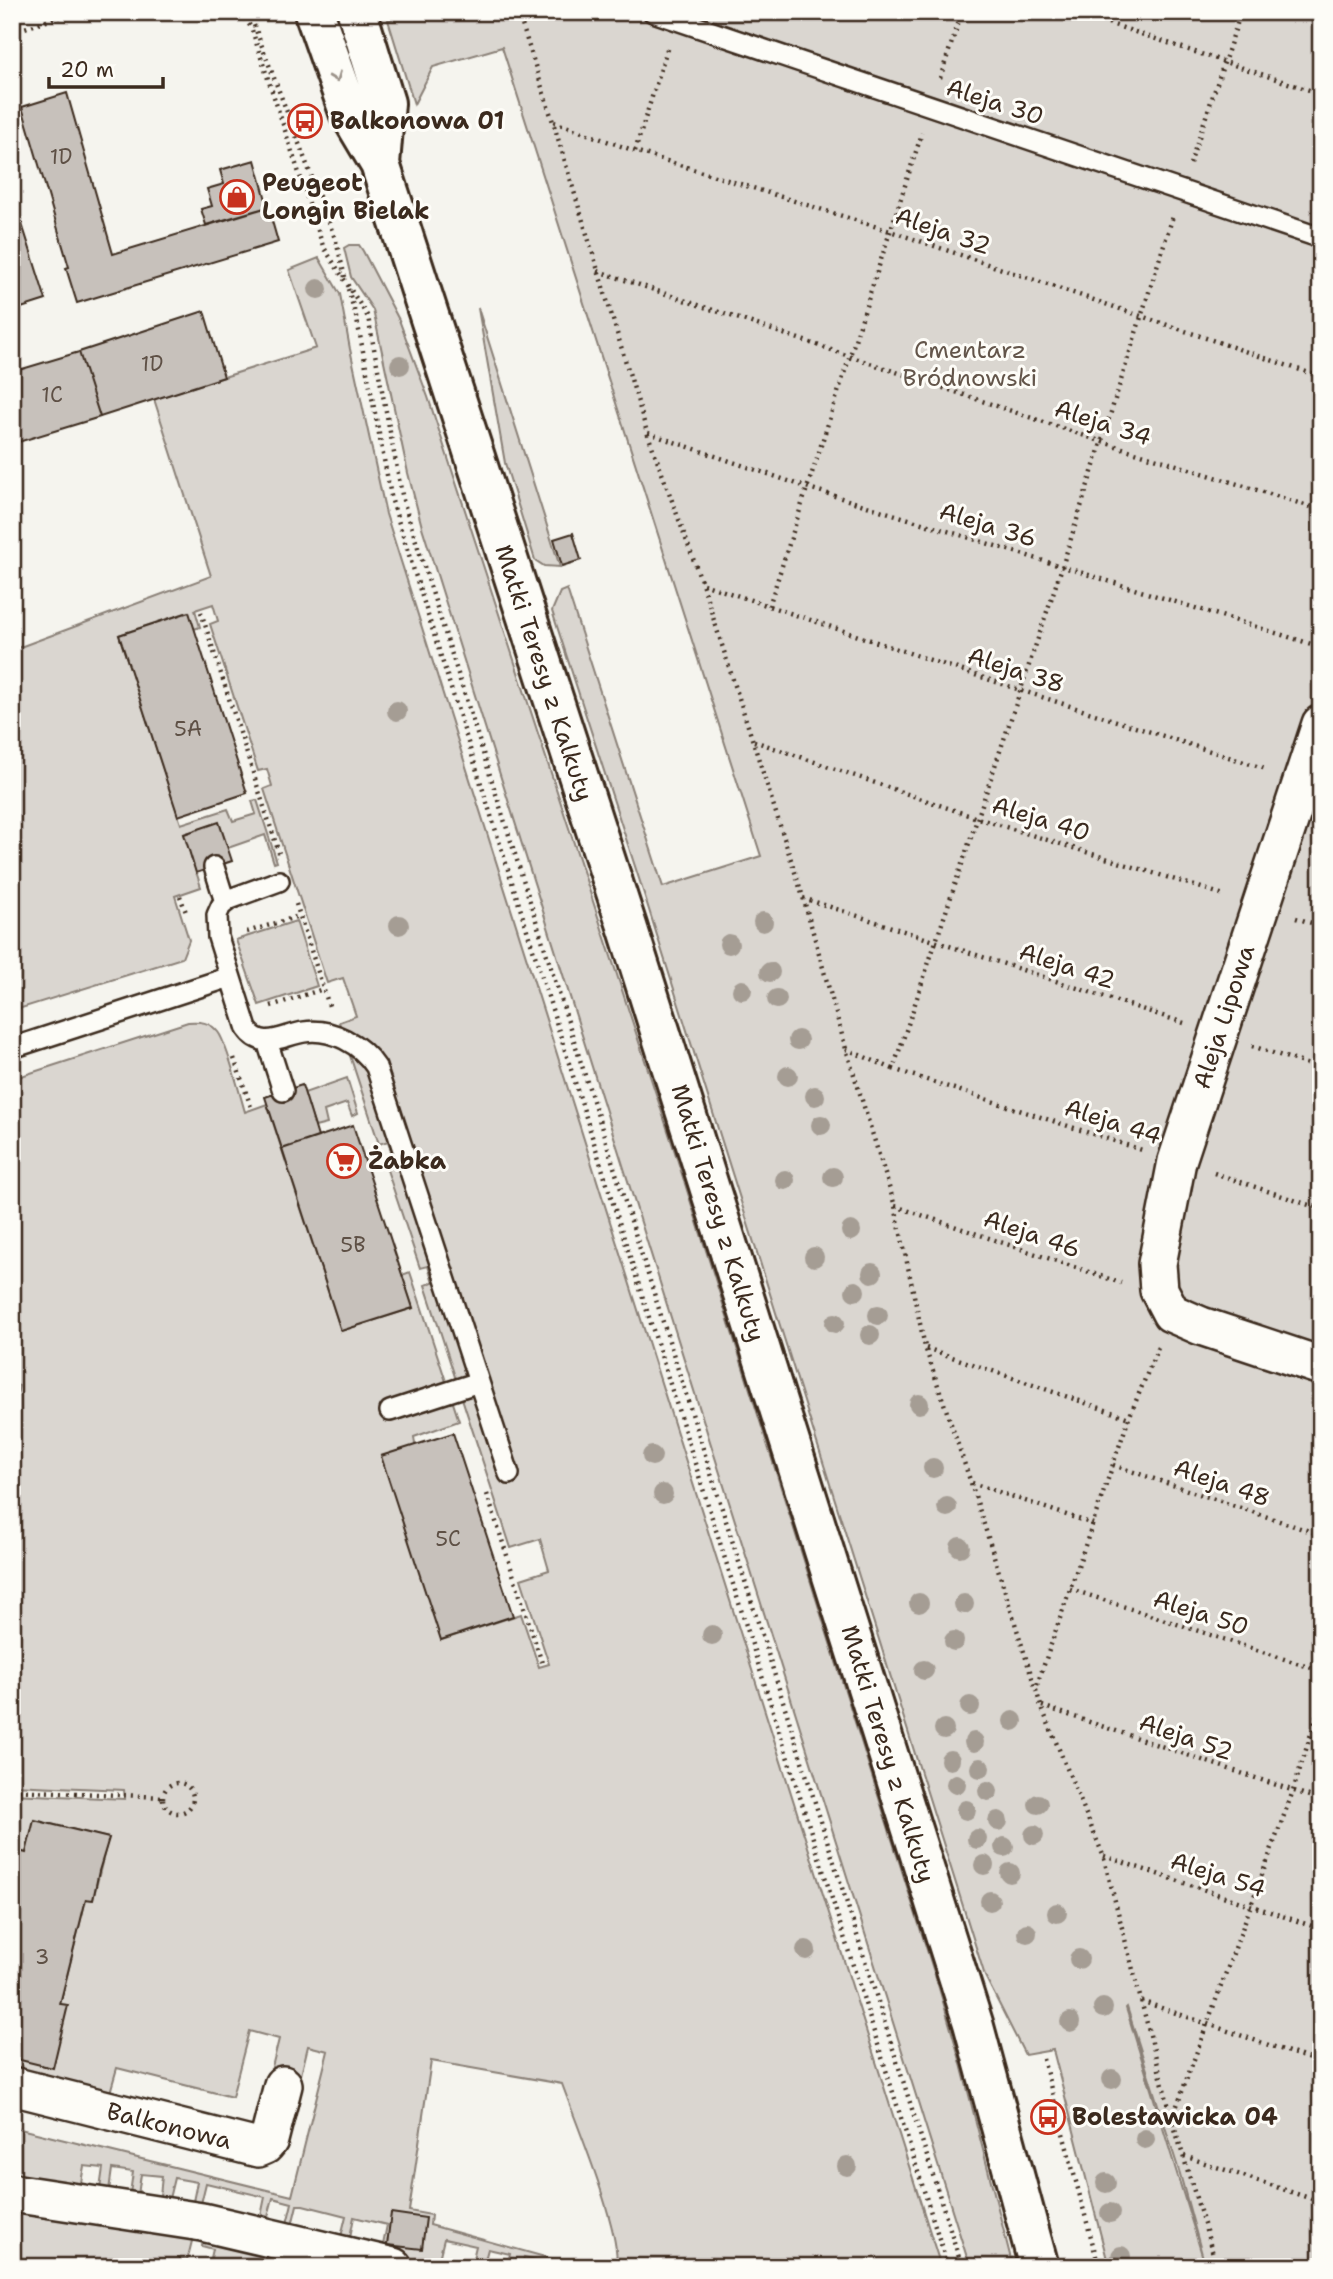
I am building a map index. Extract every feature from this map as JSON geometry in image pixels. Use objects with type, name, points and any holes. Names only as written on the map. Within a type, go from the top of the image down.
[{"type":"street","name":"Matki Teresy z Kalkuty","points":[[314,12],[349,112],[380,164],[628,926],[969,2010],[1039,2267]]},
{"type":"street","name":"Matki Teresy z Kalkuty","points":[[357,12],[385,103],[380,164]]},
{"type":"street","name":"Aleja Lipowa","points":[[1165,1301],[1157,1264],[1177,1161],[1321,724]]},
{"type":"street","points":[[1165,1301],[1201,1326],[1321,1367]]},
{"type":"street","name":"Balkonowa","points":[[12,2086],[258,2148],[269,2140],[283,2085]]},
{"type":"street","points":[[12,2193],[202,2222],[393,2267]]},
{"type":"lane","name":"Aleja 30","points":[[653,12],[1321,238]]},
{"type":"lane","points":[[214,867],[225,902]]},
{"type":"lane","points":[[279,881],[225,902],[217,915],[216,930],[247,1029],[255,1037],[267,1041],[304,1032],[323,1032],[360,1048],[376,1067],[509,1474]]},
{"type":"lane","points":[[12,1048],[230,978]]},
{"type":"lane","points":[[267,1041],[284,1091]]},
{"type":"lane","points":[[390,1411],[479,1382]]},
{"type":"path","points":[[12,32],[75,12]]},
{"type":"path","points":[[233,12],[241,14],[251,27],[323,246],[368,317],[403,500],[962,2267]]},
{"type":"path","points":[[249,12],[336,241],[357,320],[392,501],[948,2267]]},
{"type":"path","points":[[518,12],[647,432],[702,583],[803,897],[846,1049],[895,1206],[925,1347],[1041,1706],[1103,1856],[1172,2119],[1217,2267]]},
{"type":"path","points":[[1075,12],[1321,94]]},
{"type":"path","points":[[893,1069],[1062,567],[1181,190],[1241,12]]},
{"type":"path","points":[[635,151],[677,20]]},
{"type":"path","name":"Aleja 32","points":[[553,122],[635,151],[890,231],[1321,376]]},
{"type":"path","points":[[769,606],[890,231]]},
{"type":"path","name":"Aleja 34","points":[[597,271],[1102,442],[1321,510]]},
{"type":"path","name":"Aleja 36","points":[[647,432],[809,488],[1321,647]]},
{"type":"path","name":"Aleja 38","points":[[702,583],[1020,690],[1302,780]]},
{"type":"path","name":"Aleja 40","points":[[753,741],[977,818],[1321,926]]},
{"type":"path","name":"Aleja 42","points":[[803,897],[1321,1069]]},
{"type":"path","points":[[230,1045],[251,1107]]},
{"type":"path","name":"Aleja 44","points":[[846,1049],[893,1069],[1321,1209]]},
{"type":"path","name":"Aleja 46","points":[[895,1206],[1135,1287],[1165,1301]]},
{"type":"path","points":[[1037,1687],[1129,1418],[1165,1301]]},
{"type":"path","points":[[925,1347],[1129,1418]]},
{"type":"path","name":"Aleja 48","points":[[1113,1465],[1321,1535]]},
{"type":"path","points":[[971,1483],[1093,1524]]},
{"type":"path","name":"Aleja 50","points":[[1070,1589],[1321,1671]]},
{"type":"path","points":[[1172,2119],[1293,1791],[1321,1702]]},
{"type":"path","name":"Aleja 52","points":[[1041,1706],[1321,1800]]},
{"type":"path","points":[[178,1783],[191,1790],[193,1800],[185,1812],[175,1813],[167,1808],[163,1797],[169,1786],[178,1783]]},
{"type":"path","points":[[12,1790],[163,1797]]},
{"type":"path","name":"Aleja 54","points":[[1103,1856],[1321,1929]]},
{"type":"path","points":[[1141,2001],[1321,2063]]},
{"type":"path","points":[[1043,2059],[1099,2267]]},
{"type":"path","points":[[1183,2155],[1321,2202]]},
{"type":"green space","name":"Cmentarz Bródnowski","points":[[422,12],[1321,12],[1321,2267],[1109,2267],[1053,2050],[1025,2055],[985,1976],[644,894],[552,611],[560,592],[567,589],[663,887],[761,856],[502,47],[433,67],[414,104],[388,20]],"holes":[[[1127,2007],[1180,2174],[1203,2258]]]},
{"type":"green space","points":[[359,245],[363,251],[399,320],[428,397],[674,1149],[939,1988],[1013,2267],[970,2267],[422,527],[373,310],[351,277],[344,248]]},
{"type":"green space","points":[[319,258],[340,294],[386,514],[941,2267],[616,2267],[616,2251],[605,2205],[562,2084],[431,2061],[409,2211],[431,2215],[430,2225],[581,2267],[565,2267],[524,2257],[521,2267],[507,2267],[510,2254],[488,2249],[483,2267],[471,2267],[476,2246],[444,2239],[437,2267],[431,2267],[381,2255],[387,2225],[354,2217],[348,2247],[339,2245],[346,2216],[303,2205],[297,2205],[290,2234],[285,2232],[292,2203],[273,2198],[265,2228],[259,2226],[265,2197],[206,2183],[199,2212],[191,2211],[197,2182],[174,2178],[167,2207],[159,2206],[162,2176],[141,2174],[137,2202],[129,2201],[133,2172],[112,2169],[108,2198],[99,2196],[103,2168],[84,2166],[79,2194],[12,2184],[12,2127],[292,2196],[328,2051],[308,2046],[301,2075],[272,2067],[279,2039],[249,2031],[232,2097],[117,2068],[109,2096],[12,2071],[12,2058],[67,2005],[60,2004],[86,1899],[93,1900],[108,1838],[35,1820],[26,1853],[12,1849],[12,1794],[125,1799],[124,1790],[12,1785],[12,1414],[19,1386],[12,1384],[12,1079],[188,1022],[204,1023],[218,1032],[229,1058],[245,1112],[267,1104],[341,1331],[413,1308],[402,1275],[410,1272],[459,1421],[414,1437],[442,1640],[521,1614],[539,1667],[549,1664],[521,1579],[549,1570],[540,1539],[511,1548],[425,1285],[433,1282],[428,1266],[420,1268],[384,1161],[393,1158],[388,1141],[379,1144],[339,1022],[356,1016],[343,978],[327,983],[264,789],[272,786],[267,769],[258,771],[210,624],[218,621],[213,604],[195,610],[200,627],[194,629],[188,612],[119,635],[181,824],[228,809],[233,821],[256,814],[252,801],[257,800],[277,862],[274,863],[265,835],[228,848],[219,823],[184,834],[201,887],[175,896],[189,940],[182,958],[12,1011],[12,650],[211,576],[154,399],[316,348],[289,270]]},
{"type":"green space","points":[[478,308],[560,567],[544,566],[535,560],[505,463]]},
{"type":"green space","points":[[296,921],[317,986],[259,1005],[236,940]]},
{"type":"green space","points":[[347,1078],[358,1113],[352,1116],[347,1103],[324,1111],[327,1124],[315,1127],[304,1093]]},
{"type":"green space","points":[[12,2202],[195,2229],[187,2261],[179,2259],[177,2267],[12,2267]]},
{"type":"green space","points":[[205,2231],[358,2267],[209,2267],[213,2249],[202,2246]]},
{"type":"building","points":[[67,93],[113,254],[268,207],[278,242],[77,303],[22,107]]},
{"type":"building","name":"Peugeot Longin Bielak","points":[[255,160],[268,207],[206,225],[201,209],[212,206],[207,189],[224,184],[220,170]]},
{"type":"building","points":[[12,192],[46,300],[12,311]]},
{"type":"building","points":[[204,311],[224,377],[100,417],[79,352]]},
{"type":"building","points":[[79,352],[100,417],[12,444],[12,372]]},
{"type":"building","points":[[573,533],[581,560],[562,566],[554,539]]},
{"type":"building","points":[[189,612],[247,793],[178,816],[119,635]]},
{"type":"building","points":[[219,822],[232,861],[196,873],[184,834]]},
{"type":"building","points":[[302,1085],[318,1137],[282,1149],[265,1097]]},
{"type":"building","points":[[353,1125],[413,1308],[341,1331],[282,1149]]},
{"type":"building","points":[[453,1433],[513,1616],[441,1640],[381,1456]]},
{"type":"building","points":[[34,1820],[109,1838],[93,1900],[86,1899],[60,2004],[68,2005],[53,2068],[12,2058],[12,1911],[17,1891],[12,1890],[12,1849],[26,1853]]},
{"type":"building","points":[[391,2213],[426,2218],[422,2249],[387,2245]]},
{"type":"place","name":"Balkonowa 01","points":[[305,121]]},
{"type":"place","name":"Peugeot Longin Bielak","points":[[237,197]]},
{"type":"place","name":"Żabka","points":[[344,1161]]},
{"type":"place","name":"Bolesławicka 04","points":[[1048,2117]]}]
